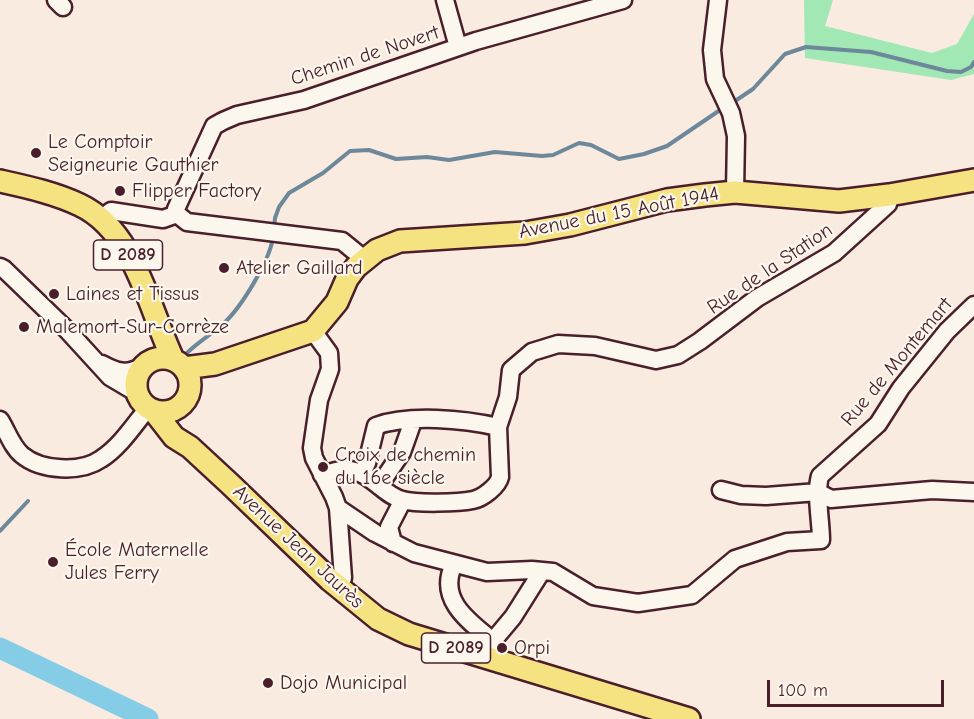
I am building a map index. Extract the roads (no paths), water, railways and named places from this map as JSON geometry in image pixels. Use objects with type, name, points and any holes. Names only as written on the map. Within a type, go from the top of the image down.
[{"type":"main road","name":"Avenue du 15 Août 1944","points":[[364,259],[377,250],[400,241],[525,233],[570,225],[667,200],[735,192],[839,201],[974,180]]},
{"type":"main road","name":"D 2089","points":[[0,181],[50,193],[80,204],[114,231],[131,260],[156,321],[162,327],[179,363]]},
{"type":"main road","name":"D 2089","points":[[0,188],[48,199],[61,198]]},
{"type":"main road","points":[[215,364],[185,398],[167,412],[146,404],[135,384],[137,375],[145,364],[156,358],[179,363],[215,364],[313,331],[337,302],[347,279],[364,259]]},
{"type":"main road","name":"D 2089","points":[[145,364],[155,343],[156,321]]},
{"type":"main road","points":[[179,363],[188,374],[185,398]]},
{"type":"main road","name":"Avenue Jean Jaurès","points":[[185,398],[177,416],[190,447]]},
{"type":"main road","name":"Avenue Jean Jaurès","points":[[146,404],[174,437],[190,447],[336,586],[390,626],[409,634],[488,649],[689,719]]},
{"type":"street","points":[[445,0],[458,47]]},
{"type":"street","name":"Chemin de Novert","points":[[177,214],[176,209],[198,158],[214,126],[223,120],[304,100],[458,47],[622,0]]},
{"type":"street","points":[[718,0],[712,50],[715,79],[727,106],[736,136],[735,192]]},
{"type":"street","name":"Rue de la Station","points":[[498,427],[508,397],[511,370],[532,352],[558,344],[595,346],[656,360],[678,355],[757,298],[834,253],[888,204],[889,195]]},
{"type":"street","points":[[101,219],[111,211],[163,219],[177,214],[187,222],[342,241],[364,259]]},
{"type":"street","name":"Avenue Jean Jaurès","points":[[0,267],[45,308],[116,382],[146,404]]},
{"type":"street","name":"Rue de Montemart","points":[[542,571],[553,572],[593,596],[638,603],[692,595],[735,559],[787,542],[821,540],[818,492],[820,476],[878,424],[902,388],[941,339],[974,305]]},
{"type":"street","points":[[313,331],[329,353],[330,369],[319,400],[312,448],[314,458],[338,508],[350,519],[414,553],[488,572],[542,571]]},
{"type":"street","name":"Avenue Jean Jaurès","points":[[98,363],[125,373],[145,364]]},
{"type":"street","points":[[0,420],[21,455],[38,465],[65,469],[89,465],[100,460],[111,451],[146,404]]},
{"type":"street","points":[[322,475],[338,470],[351,470],[362,474],[387,493],[403,500],[437,502],[472,500],[499,483],[498,427],[428,420],[388,422],[376,426],[362,474]]},
{"type":"street","points":[[379,486],[402,452],[412,421]]},
{"type":"street","points":[[721,490],[741,495],[766,496],[818,492],[831,499],[932,490],[974,492]]},
{"type":"street","points":[[393,543],[389,527],[403,500]]},
{"type":"street","points":[[336,586],[343,578],[338,508]]},
{"type":"street","points":[[454,564],[448,575],[449,589],[456,605],[488,649],[513,617],[542,571]]},
{"type":"waterway","points":[[732,103],[753,89],[785,54],[806,47],[871,52],[947,71],[961,72],[971,67],[974,62]]},
{"type":"waterway","points":[[274,228],[279,207],[289,193],[323,173],[350,151],[369,150],[396,159],[427,157],[449,160],[495,152],[553,155],[579,143],[591,145],[619,159],[667,146],[723,108]]},
{"type":"waterway","points":[[187,353],[223,324],[238,307],[261,270],[273,236]]},
{"type":"waterway","points":[[0,531],[28,501]]},
{"type":"waterway","points":[[0,648],[148,719]]},
{"type":"place","name":"Le Comptoir Seigneurie Gauthier","points":[[36,153]]},
{"type":"place","name":"Flipper Factory","points":[[120,191]]},
{"type":"place","name":"Atelier Gaillard","points":[[224,268]]},
{"type":"place","name":"Laines et Tissus","points":[[54,294]]},
{"type":"place","name":"Malemort-Sur-Corrèze","points":[[24,327]]},
{"type":"place","name":"Croix de chemin du 16e siècle","points":[[323,467]]},
{"type":"place","name":"École Maternelle Jules Ferry","points":[[53,562]]},
{"type":"place","name":"Orpi","points":[[502,648]]},
{"type":"place","name":"Dojo Municipal","points":[[268,683]]}]
